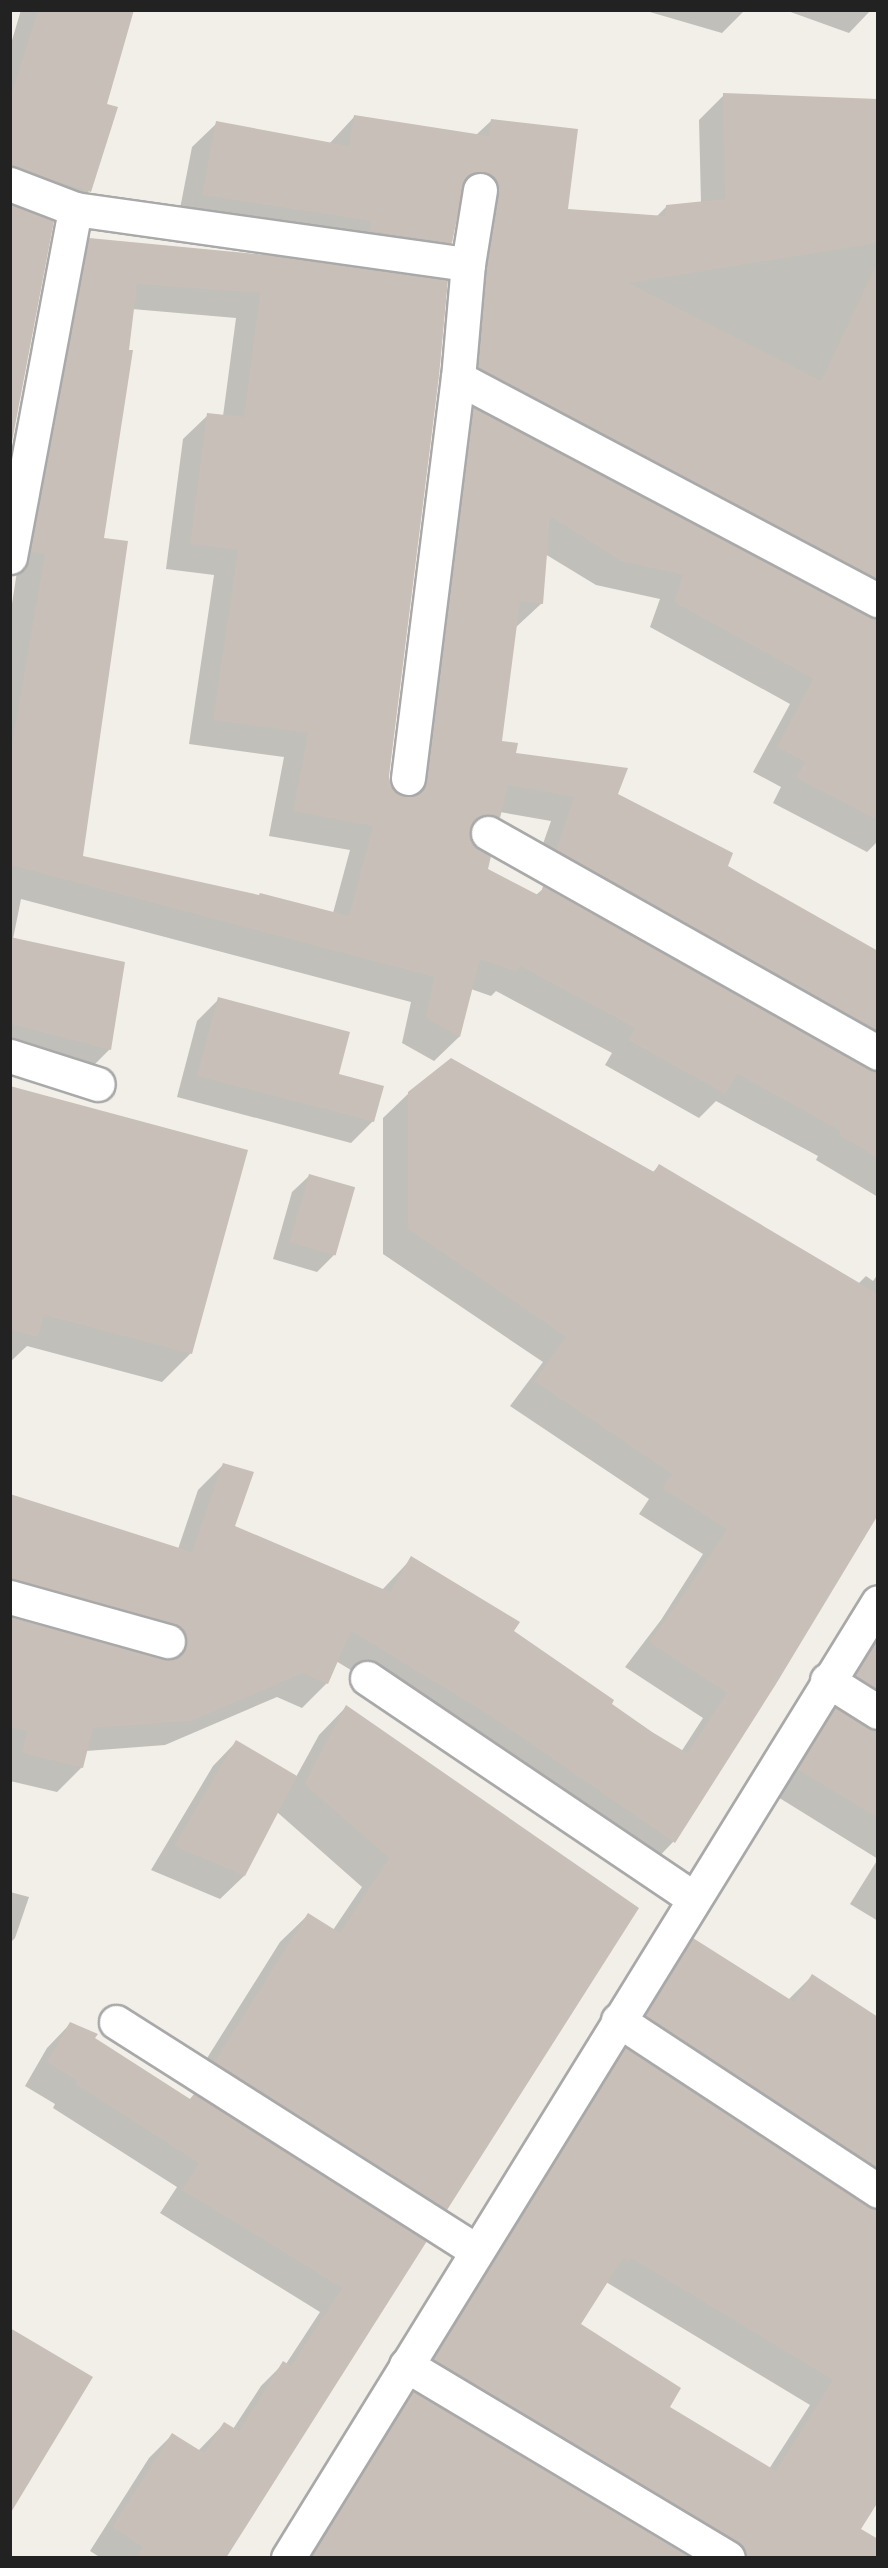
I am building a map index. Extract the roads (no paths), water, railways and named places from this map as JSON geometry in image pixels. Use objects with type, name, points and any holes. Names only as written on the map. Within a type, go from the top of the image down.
[{"type":"street","points":[[10,184],[75,209],[468,264]]},
{"type":"street","points":[[408,778],[458,378],[468,264],[480,190]]},
{"type":"street","points":[[10,557],[75,209]]},
{"type":"street","points":[[458,378],[878,600]]},
{"type":"street","points":[[488,832],[878,1053]]},
{"type":"street","points":[[10,1056],[98,1084]]},
{"type":"street","points":[[10,1597],[168,1641]]},
{"type":"street","points":[[288,2558],[475,2250],[827,1680],[878,1602]]},
{"type":"street","points":[[366,1678],[693,1898]]},
{"type":"street","points":[[827,1680],[878,1712]]},
{"type":"street","points":[[618,2020],[878,2191]]},
{"type":"street","points":[[116,2022],[475,2250]]},
{"type":"street","points":[[406,2364],[729,2558]]}]
